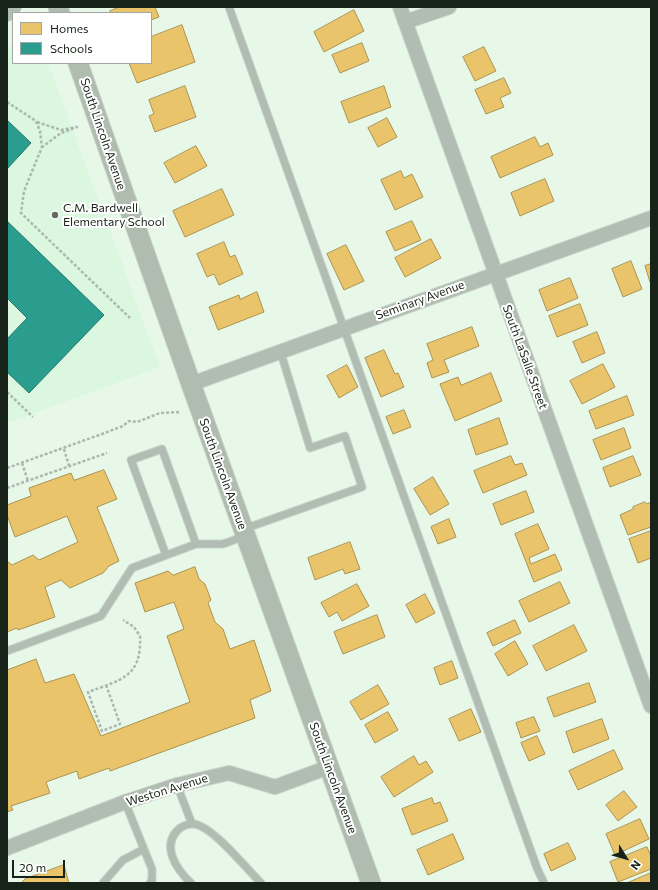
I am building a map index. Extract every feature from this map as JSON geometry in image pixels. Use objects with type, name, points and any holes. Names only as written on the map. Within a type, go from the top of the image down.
[{"type":"street","points":[[7,14],[14,7]]},
{"type":"street","name":"South LaSalle Street","points":[[400,7],[651,706]]},
{"type":"street","points":[[405,22],[449,7]]},
{"type":"street","name":"South Lincoln Avenue","points":[[78,64],[244,533],[329,767],[366,880]]},
{"type":"street","name":"Seminary Avenue","points":[[191,384],[280,350],[651,218]]},
{"type":"street","name":"Weston Avenue","points":[[7,848],[125,802],[177,785],[229,773],[275,787],[329,767]]},
{"type":"lane","points":[[229,7],[537,868],[544,883]]},
{"type":"lane","points":[[7,651],[101,616],[132,568],[196,544],[223,544],[244,533],[362,487],[345,436],[310,448],[280,350]]},
{"type":"lane","points":[[166,555],[131,460],[162,449],[196,544]]},
{"type":"lane","points":[[177,785],[192,824]]},
{"type":"lane","points":[[125,802],[152,869],[152,880],[150,883]]},
{"type":"lane","points":[[191,883],[181,874],[175,864],[171,852],[170,841],[181,827],[192,824],[203,828],[216,837],[261,883]]},
{"type":"lane","points":[[102,883],[123,860],[144,849]]},
{"type":"path","points":[[7,102],[36,122],[61,130],[77,127],[61,133],[42,147]]},
{"type":"path","points":[[36,122],[40,131],[42,147],[24,191],[21,213],[130,318]]},
{"type":"path","points":[[7,392],[33,417]]},
{"type":"path","points":[[7,468],[64,449],[123,426],[129,422],[137,422],[160,413],[179,412]]},
{"type":"path","points":[[64,449],[69,466]]},
{"type":"path","points":[[7,488],[107,453]]},
{"type":"path","points":[[22,463],[28,481]]},
{"type":"path","points":[[106,685],[120,724],[102,731],[88,692],[106,685],[123,679],[133,669],[139,659],[140,636],[134,627],[124,620]]},
{"type":"shaded area","name":"C.M. Bardwell Elementary School","points":[[12,44],[12,64],[48,64],[160,367],[7,423],[7,49]]},
{"type":"building: Homes","points":[[120,7],[155,7],[159,17],[152,20],[152,12],[110,11]]},
{"type":"building: Homes","points":[[354,10],[364,31],[324,52],[314,32]]},
{"type":"building: Homes","points":[[182,25],[195,62],[137,83],[129,64],[152,64],[152,37]]},
{"type":"building: Homes","points":[[362,43],[369,61],[340,73],[332,55]]},
{"type":"building: Homes","points":[[484,47],[496,71],[475,81],[463,57]]},
{"type":"building: Homes","points":[[504,78],[511,93],[500,98],[504,107],[486,114],[475,90]]},
{"type":"building: Homes","points":[[185,86],[196,117],[155,132],[149,116],[154,114],[149,100]]},
{"type":"building: Homes","points":[[384,86],[391,107],[349,123],[341,102]]},
{"type":"building: Homes","points":[[387,118],[397,137],[378,147],[368,128]]},
{"type":"building: Homes","points":[[535,137],[540,147],[548,143],[553,155],[500,178],[491,157]]},
{"type":"building: Homes","points":[[196,146],[207,166],[175,183],[164,163]]},
{"type":"building: Homes","points":[[401,171],[404,178],[412,174],[423,197],[395,210],[381,180]]},
{"type":"building: Homes","points":[[545,179],[554,201],[520,216],[511,193]]},
{"type":"building: Homes","points":[[222,189],[234,215],[185,237],[173,211]]},
{"type":"building: Homes","points":[[412,221],[421,240],[395,251],[386,232]]},
{"type":"building: Homes","points":[[431,239],[441,258],[405,277],[395,258]]},
{"type":"building: Homes","points":[[224,242],[230,257],[235,255],[243,274],[219,285],[214,274],[207,277],[197,254]]},
{"type":"building: Homes","points":[[346,245],[364,281],[344,290],[327,254]]},
{"type":"building: Homes","points":[[631,261],[642,289],[623,297],[612,269]]},
{"type":"building: Homes","points":[[651,264],[651,285],[645,266]]},
{"type":"building: Homes","points":[[570,278],[578,298],[547,311],[539,290]]},
{"type":"building: Homes","points":[[257,292],[264,312],[218,330],[209,307],[239,295],[240,299]]},
{"type":"building: Homes","points":[[580,304],[588,325],[557,337],[549,316]]},
{"type":"building: Homes","points":[[472,327],[479,346],[444,360],[449,372],[432,378],[427,363],[433,360],[427,344]]},
{"type":"building: Homes","points":[[597,332],[605,353],[582,363],[573,342]]},
{"type":"building: Homes","points":[[384,350],[395,374],[398,373],[404,387],[381,397],[365,358]]},
{"type":"building: Homes","points":[[603,364],[615,387],[582,404],[570,381]]},
{"type":"building: Homes","points":[[347,365],[358,387],[339,398],[327,376]]},
{"type":"building: Homes","points":[[491,373],[502,401],[455,421],[440,384],[458,377],[461,385]]},
{"type":"building: Homes","points":[[627,396],[634,415],[596,429],[589,411]]},
{"type":"building: Homes","points":[[404,410],[411,427],[393,434],[386,417]]},
{"type":"building: Homes","points":[[499,418],[508,444],[476,455],[468,430]]},
{"type":"building: Homes","points":[[624,428],[631,448],[601,460],[593,440]]},
{"type":"building: Homes","points":[[511,456],[515,465],[522,463],[527,475],[483,493],[474,471]]},
{"type":"building: Homes","points":[[633,456],[641,475],[610,487],[603,468]]},
{"type":"building: Homes","points":[[104,470],[117,499],[97,507],[119,561],[109,566],[103,573],[70,588],[61,580],[45,587],[55,617],[18,630],[17,628],[7,632],[7,561],[12,565],[33,555],[39,560],[78,542],[67,516],[15,537],[7,515],[7,505],[31,496],[29,488],[71,473],[74,480]]},
{"type":"building: Homes","points":[[433,477],[449,504],[430,515],[414,489]]},
{"type":"building: Homes","points":[[526,491],[534,512],[501,525],[493,504]]},
{"type":"building: Homes","points":[[645,502],[647,504],[651,502],[651,527],[628,535],[620,515]]},
{"type":"building: Homes","points":[[449,519],[456,537],[438,544],[431,527]]},
{"type":"building: Homes","points":[[538,524],[549,549],[529,558],[531,564],[555,554],[562,570],[534,582],[515,534]]},
{"type":"building: Homes","points":[[651,531],[651,558],[638,563],[629,539]]},
{"type":"building: Homes","points":[[350,542],[360,569],[345,574],[343,569],[315,580],[308,558]]},
{"type":"building: Homes","points":[[195,567],[199,579],[205,584],[211,600],[208,603],[215,622],[223,629],[230,649],[254,640],[271,691],[250,700],[255,718],[110,771],[109,768],[79,779],[77,771],[46,782],[50,793],[11,806],[13,810],[7,812],[7,670],[36,659],[45,683],[74,674],[101,736],[190,702],[167,636],[184,629],[174,602],[145,612],[135,583],[168,571],[173,575]]},
{"type":"building: Homes","points":[[560,582],[570,603],[529,622],[519,601]]},
{"type":"building: Homes","points":[[357,584],[369,606],[342,621],[337,612],[329,617],[321,603]]},
{"type":"building: Homes","points":[[425,594],[435,613],[416,623],[406,605]]},
{"type":"building: Homes","points":[[377,615],[385,637],[343,654],[334,632]]},
{"type":"building: Homes","points":[[515,620],[521,633],[493,646],[487,633]]},
{"type":"building: Homes","points":[[574,625],[587,651],[546,671],[533,646]]},
{"type":"building: Homes","points":[[515,641],[528,664],[508,676],[495,654]]},
{"type":"building: Homes","points":[[452,661],[458,678],[440,685],[434,668]]},
{"type":"building: Homes","points":[[589,683],[596,702],[554,717],[547,698]]},
{"type":"building: Homes","points":[[378,685],[389,704],[361,720],[350,702]]},
{"type":"building: Homes","points":[[471,709],[481,732],[459,741],[449,719]]},
{"type":"building: Homes","points":[[388,712],[398,730],[375,743],[365,725]]},
{"type":"building: Homes","points":[[534,717],[540,731],[521,738],[516,723]]},
{"type":"building: Homes","points":[[602,719],[609,739],[573,753],[566,732]]},
{"type":"building: Homes","points":[[537,736],[545,754],[529,761],[521,743]]},
{"type":"building: Homes","points":[[614,750],[623,769],[578,790],[569,771]]},
{"type":"building: Homes","points":[[414,756],[419,765],[426,761],[433,772],[394,797],[381,777]]},
{"type":"building: Homes","points":[[624,791],[637,807],[618,821],[606,805]]},
{"type":"building: Homes","points":[[432,798],[434,804],[440,802],[448,821],[412,835],[402,809]]},
{"type":"building: Homes","points":[[640,819],[649,839],[615,855],[606,834]]},
{"type":"building: Homes","points":[[453,834],[464,859],[428,875],[417,850]]},
{"type":"building: Homes","points":[[568,843],[576,859],[551,871],[544,854]]},
{"type":"building: Homes","points":[[647,847],[651,856],[651,869],[618,882],[610,862]]},
{"type":"building: Homes","points":[[64,865],[69,883],[21,883],[25,879]]},
{"type":"building: Homes","points":[[651,873],[651,883],[627,883]]},
{"type":"building: Schools","points":[[7,120],[31,143],[7,169]]},
{"type":"building: Schools","points":[[7,221],[104,315],[29,393],[7,372],[7,339],[27,318],[7,298]]},
{"type":"place","name":"C.M. Bardwell Elementary School","points":[[55,215]]}]
